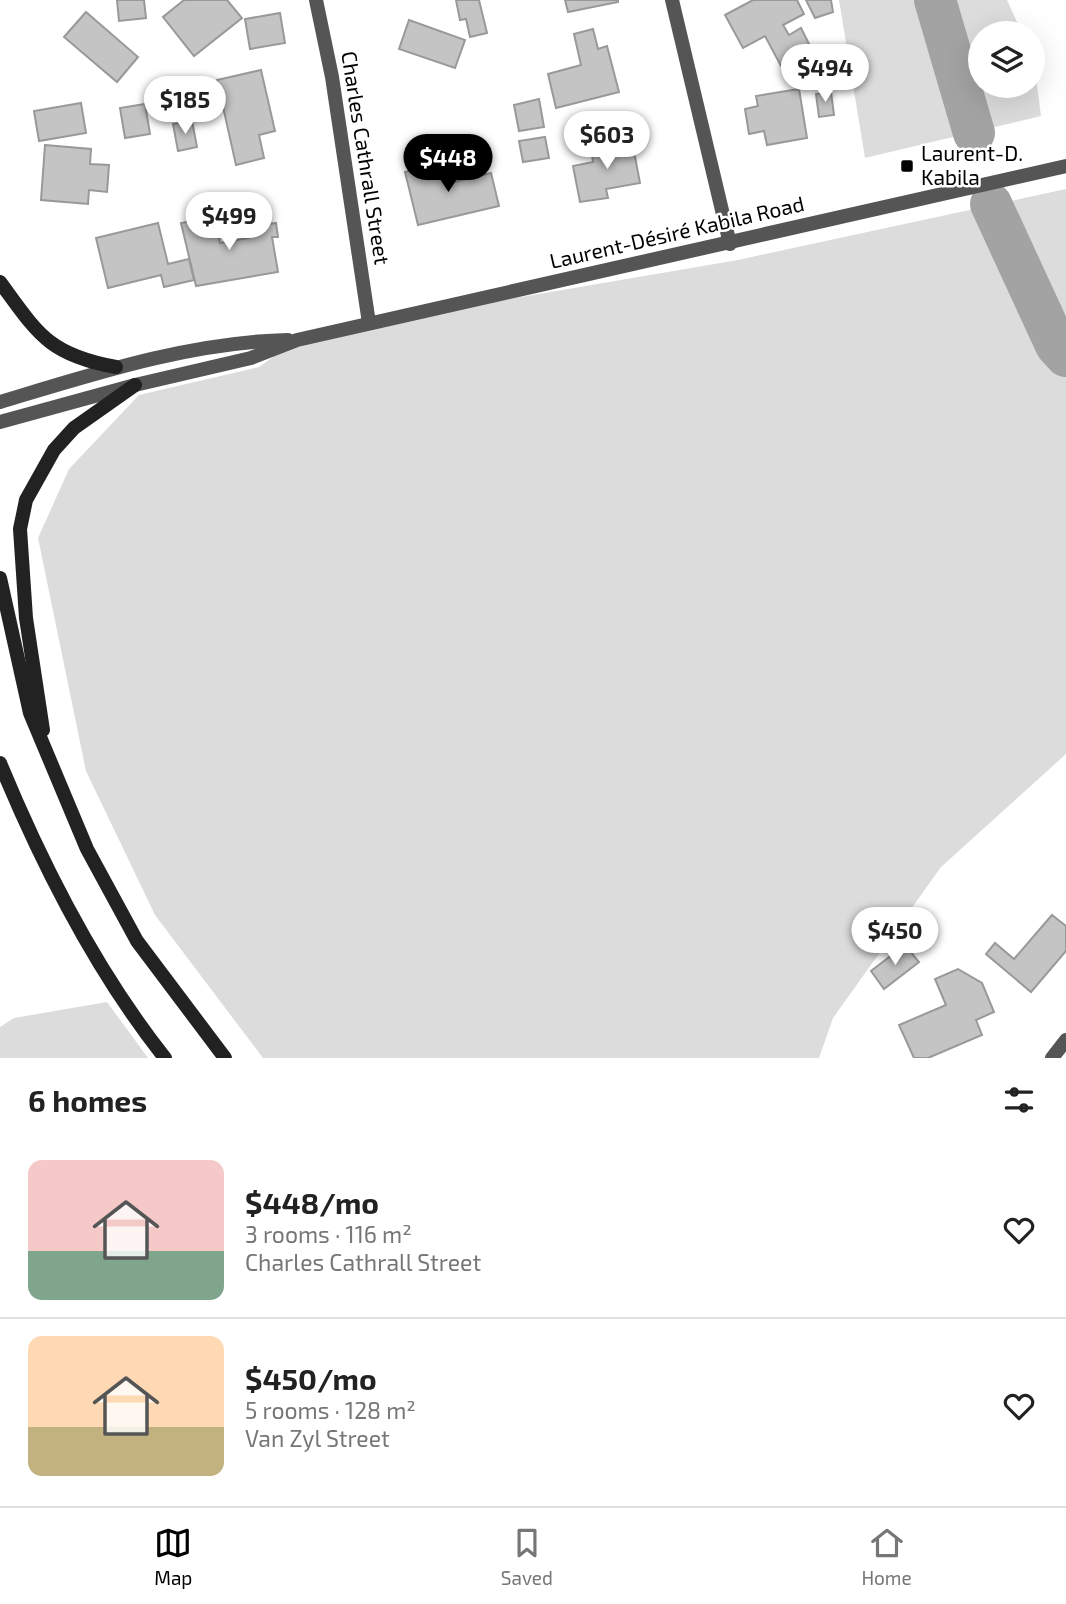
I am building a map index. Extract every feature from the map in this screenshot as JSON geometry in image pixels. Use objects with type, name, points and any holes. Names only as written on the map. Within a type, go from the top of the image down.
[{"type":"main road","points":[[0,282],[43,339],[64,354],[116,367]]},
{"type":"main road","points":[[48,763],[26,618],[20,529],[26,500],[48,458],[74,428],[135,385]]},
{"type":"main road","points":[[0,578],[30,713],[48,763],[87,849],[137,941],[225,1058]]},
{"type":"main road","points":[[0,763],[28,831],[96,959],[165,1058]]},
{"type":"street","name":"Charles Cathrall Street","points":[[316,0],[332,77],[369,323]]},
{"type":"street","points":[[672,0],[730,244]]},
{"type":"street","name":"Laurent-Désiré Kabila Road","points":[[0,422],[135,385],[251,358],[297,340],[1066,166]]},
{"type":"street","name":"Laurent-Désiré Kabila Road","points":[[0,402],[116,367],[248,341],[297,340]]},
{"type":"street","points":[[1052,1058],[1066,1040]]},
{"type":"shaded area","points":[[839,0],[1007,0],[1017,21],[968,21],[968,98],[1039,98],[1041,116],[865,158]]},
{"type":"shaded area","points":[[1066,189],[1066,754],[941,867],[833,1018],[819,1058],[263,1058],[155,915],[86,771],[38,538],[69,469],[139,395],[259,367],[297,340],[369,323],[738,260]]},
{"type":"shaded area","points":[[107,1002],[148,1058],[0,1058],[0,1027],[14,1018]]},
{"type":"building","points":[[117,0],[144,0],[146,18],[119,21]]},
{"type":"building","points":[[184,0],[227,0],[242,18],[194,56],[163,17]]},
{"type":"building","points":[[456,0],[479,0],[487,33],[470,37],[466,19],[460,20]]},
{"type":"building","points":[[565,0],[618,0],[618,2],[568,12]]},
{"type":"building","points":[[753,0],[797,0],[804,14],[783,25],[789,35],[801,28],[812,50],[781,66],[765,36],[743,48],[725,15]]},
{"type":"building","points":[[806,0],[831,0],[833,12],[815,18]]},
{"type":"building","points":[[86,12],[138,57],[117,82],[64,37]]},
{"type":"building","points":[[280,13],[285,43],[250,49],[245,19]]},
{"type":"building","points":[[409,20],[465,40],[455,68],[399,49]]},
{"type":"building","points":[[593,29],[598,49],[607,46],[619,92],[556,108],[548,74],[581,65],[574,34]]},
{"type":"building","points":[[261,70],[275,131],[259,135],[264,158],[236,165],[217,80]]},
{"type":"building","points":[[799,89],[807,138],[767,145],[764,131],[749,134],[745,109],[758,106],[756,96]]},
{"type":"building","points":[[831,92],[834,115],[819,117],[816,94]]},
{"type":"building","points":[[539,99],[544,127],[519,131],[514,105]]},
{"type":"building","points":[[81,103],[86,133],[39,141],[34,111]]},
{"type":"building","points":[[145,104],[150,134],[125,138],[120,108]]},
{"type":"building","points":[[192,121],[197,147],[178,151],[173,124]]},
{"type":"building","points":[[629,123],[631,137],[607,141],[605,126]]},
{"type":"building","points":[[545,137],[549,158],[523,162],[519,141]]},
{"type":"building","points":[[632,141],[640,183],[606,189],[608,198],[580,202],[573,166],[593,162],[591,148]]},
{"type":"building","points":[[45,145],[91,149],[90,164],[109,165],[107,192],[89,190],[88,204],[41,200]]},
{"type":"building","points":[[445,163],[450,183],[491,173],[499,206],[418,225],[405,172]]},
{"type":"building","points":[[215,217],[220,243],[249,238],[248,227],[276,223],[278,237],[272,237],[278,272],[196,286],[181,223]]},
{"type":"building","points":[[158,223],[168,264],[189,259],[194,280],[164,287],[161,275],[108,288],[96,238]]},
{"type":"building","points":[[1052,915],[1066,926],[1066,951],[1031,992],[986,954],[995,943],[1014,959]]},
{"type":"building","points":[[905,945],[919,962],[884,989],[871,971]]},
{"type":"building","points":[[958,969],[982,983],[994,1012],[976,1020],[982,1035],[928,1058],[914,1058],[899,1025],[946,1005],[935,979]]},
{"type":"waterway","points":[[935,0],[974,133]]},
{"type":"waterway","points":[[991,204],[1056,345],[1066,356]]},
{"type":"place","name":"Laurent-D. Kabila","points":[[907,166]]}]
